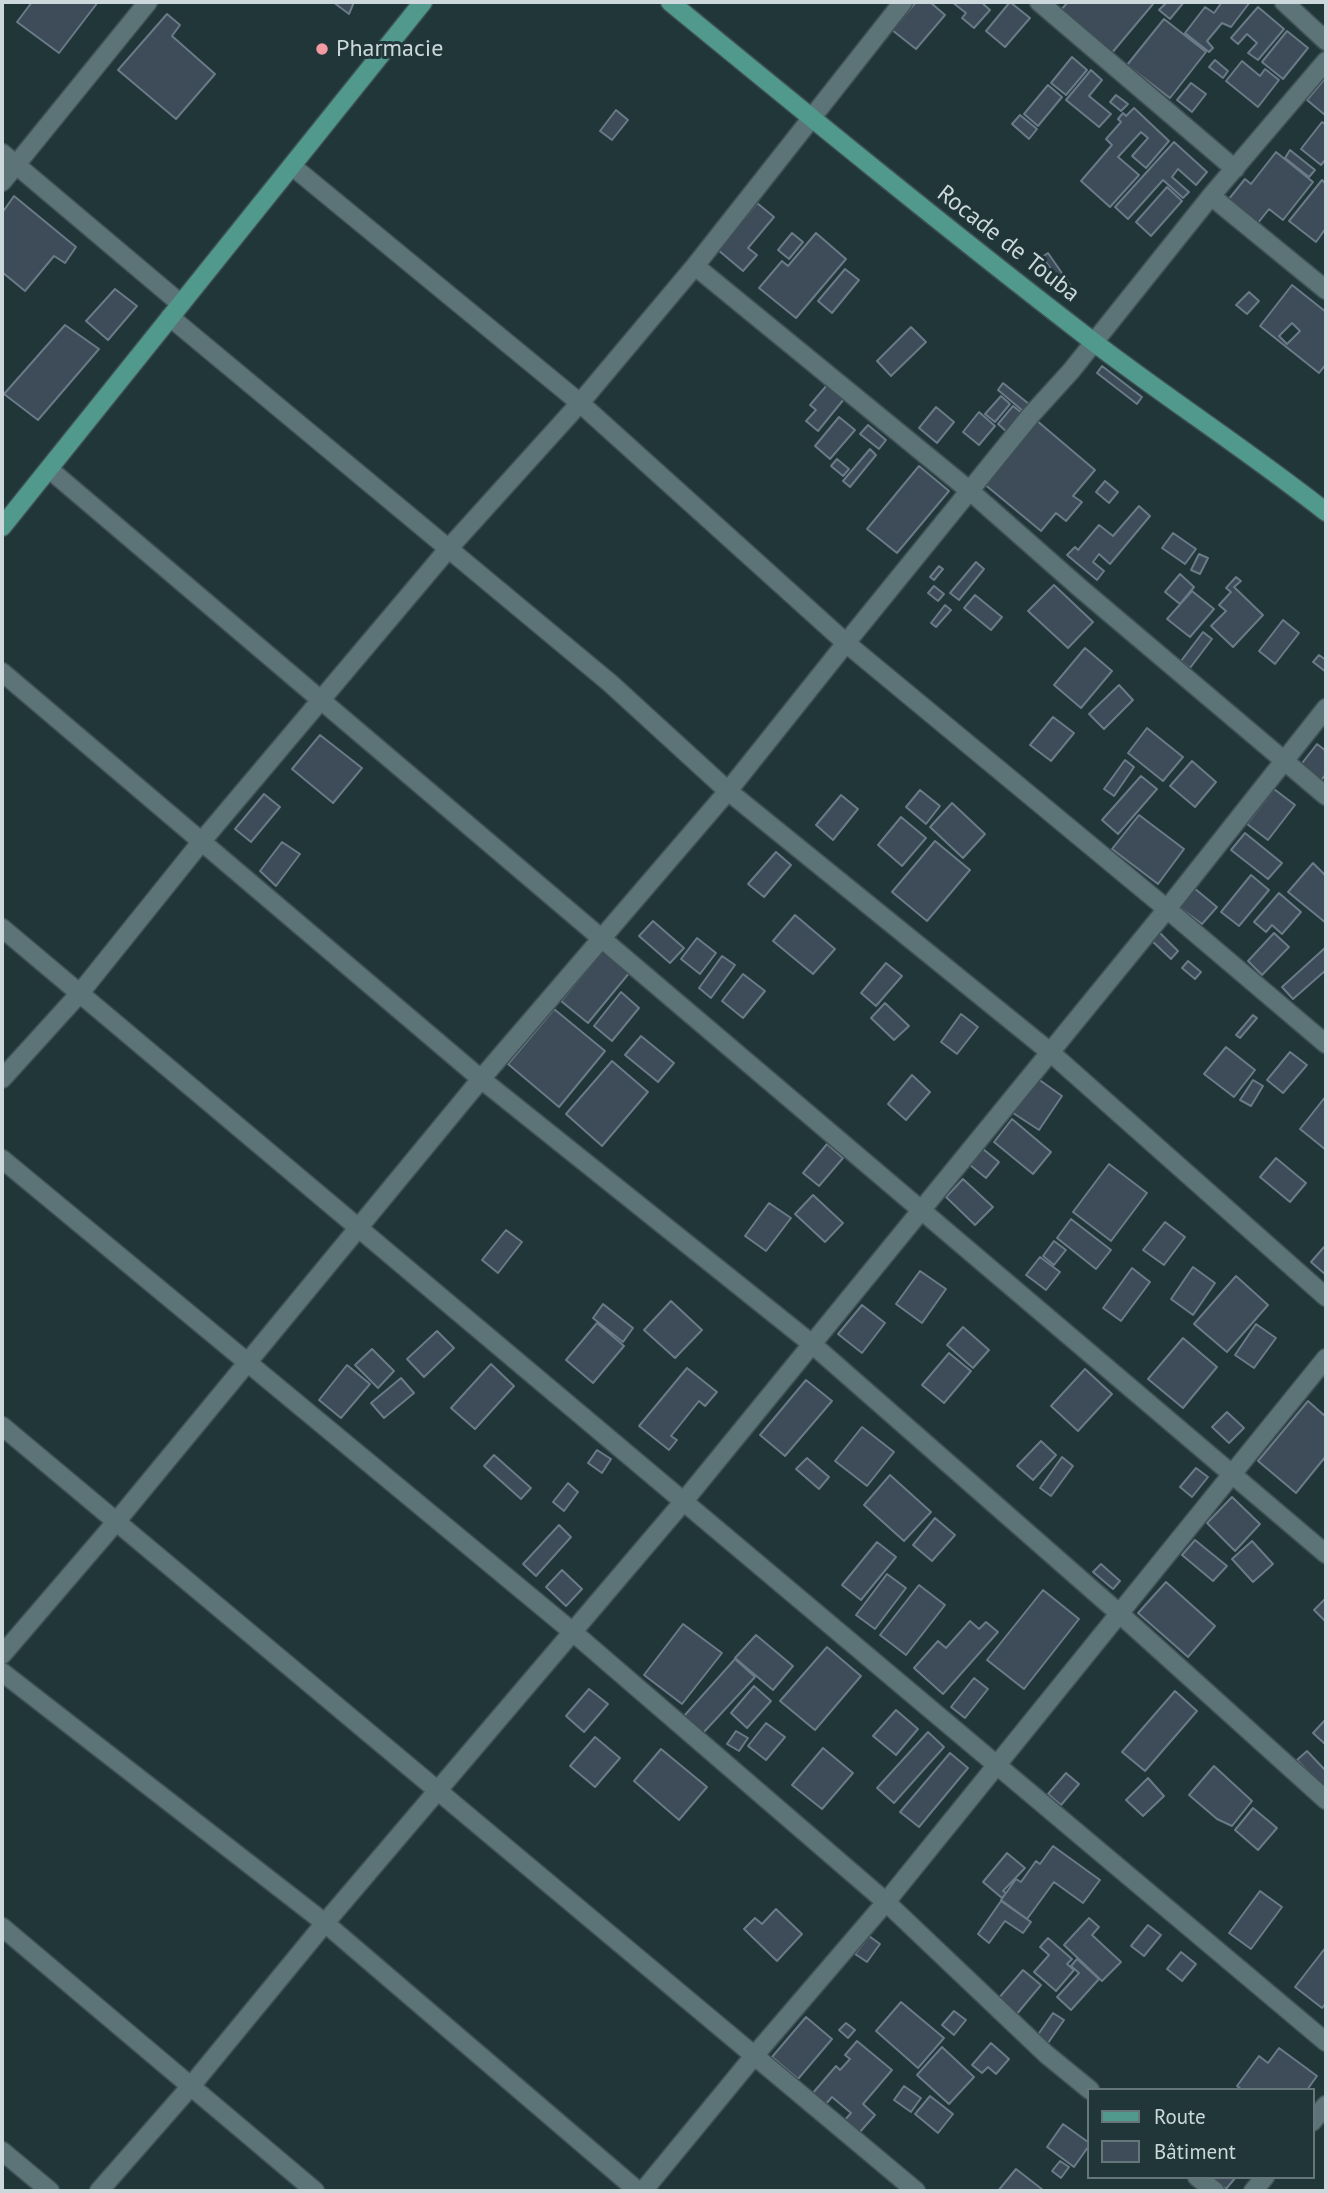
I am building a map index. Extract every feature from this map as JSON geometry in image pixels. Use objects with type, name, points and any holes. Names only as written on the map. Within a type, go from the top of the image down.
[{"type":"main road","points":[[2,527],[423,2]]},
{"type":"main road","name":"Rocade de Touba","points":[[670,2],[1094,342],[1326,512]]},
{"type":"street","points":[[2,182],[9,159],[148,2]]},
{"type":"street","points":[[2,1079],[80,993],[202,841],[449,548],[580,403],[695,265],[903,2]]},
{"type":"street","points":[[1039,2],[1235,169]]},
{"type":"street","points":[[1284,2],[1326,41]]},
{"type":"street","points":[[2,1655],[481,1079],[728,791],[1211,196],[1326,61]]},
{"type":"street","points":[[9,159],[175,310],[449,548],[610,683],[728,791],[1050,1052],[1326,1297]]},
{"type":"street","points":[[292,166],[580,403],[846,643],[1326,1044]]},
{"type":"street","points":[[1211,196],[1326,290]]},
{"type":"street","points":[[695,265],[970,491],[1326,796]]},
{"type":"street","points":[[49,469],[1326,1554]]},
{"type":"street","points":[[2,672],[481,1079],[812,1344],[1121,1615],[1326,1800]]},
{"type":"street","points":[[99,2191],[191,2086],[325,1923],[684,1502],[1167,909],[1326,708]]},
{"type":"street","points":[[2,928],[1326,2042]]},
{"type":"street","points":[[2,1159],[574,1633],[887,1902],[1004,2016],[1088,2088]]},
{"type":"street","points":[[2,1672],[325,1923],[640,2191],[887,1902],[1326,1358]]},
{"type":"street","points":[[2,1426],[916,2191]]},
{"type":"street","points":[[2,1927],[315,2191]]},
{"type":"street","points":[[1314,2120],[1326,2105]]},
{"type":"street","points":[[2,2151],[50,2191]]},
{"type":"street","points":[[1200,2179],[1215,2191]]},
{"type":"building","points":[[32,2],[98,2],[59,53],[17,22]]},
{"type":"building","points":[[333,2],[354,2],[349,14]]},
{"type":"building","points":[[916,2],[930,2],[945,15],[916,49],[892,30]]},
{"type":"building","points":[[952,2],[981,2],[990,10],[974,28],[962,18],[966,13]]},
{"type":"building","points":[[1010,2],[1030,18],[1005,47],[986,31]]},
{"type":"building","points":[[1068,2],[1153,4],[1111,54],[1060,11]]},
{"type":"building","points":[[1167,2],[1184,2],[1170,19],[1159,10]]},
{"type":"building","points":[[1222,2],[1250,2],[1231,27],[1222,23],[1207,41],[1213,48],[1209,52],[1185,33],[1205,7],[1214,13]]},
{"type":"building","points":[[1258,7],[1284,29],[1258,60],[1248,53],[1257,43],[1247,34],[1238,44],[1231,38]]},
{"type":"building","points":[[167,14],[180,25],[172,36],[215,74],[176,119],[118,70]]},
{"type":"building","points":[[1164,19],[1206,52],[1170,98],[1127,65]]},
{"type":"building","points":[[1287,31],[1308,48],[1283,79],[1262,62]]},
{"type":"building","points":[[1072,57],[1087,70],[1066,95],[1051,83]]},
{"type":"building","points":[[1215,60],[1228,71],[1223,78],[1209,67]]},
{"type":"building","points":[[1242,61],[1260,76],[1265,69],[1279,80],[1258,107],[1226,81]]},
{"type":"building","points":[[1091,70],[1102,80],[1089,96],[1111,114],[1099,127],[1066,100]]},
{"type":"building","points":[[1326,77],[1326,114],[1325,115],[1307,100]]},
{"type":"building","points":[[1191,83],[1206,94],[1192,112],[1177,100]]},
{"type":"building","points":[[1048,85],[1062,97],[1038,126],[1024,114]]},
{"type":"building","points":[[1116,95],[1128,104],[1121,111],[1110,102]]},
{"type":"building","points":[[1134,108],[1169,141],[1146,168],[1132,156],[1148,138],[1141,132],[1118,157],[1139,175],[1110,207],[1081,181],[1112,145],[1106,139],[1121,122],[1118,119],[1123,113],[1126,116]]},
{"type":"building","points":[[616,110],[628,120],[612,140],[600,131]]},
{"type":"building","points":[[1020,115],[1037,129],[1029,139],[1012,124]]},
{"type":"building","points":[[1322,122],[1326,125],[1326,159],[1321,165],[1301,149]]},
{"type":"building","points":[[1174,142],[1207,172],[1196,185],[1178,169],[1172,177],[1189,192],[1183,198],[1163,180],[1128,219],[1115,207]]},
{"type":"building","points":[[1290,150],[1315,170],[1309,177],[1285,158]]},
{"type":"building","points":[[1276,152],[1313,182],[1283,220],[1269,209],[1254,228],[1224,205],[1245,179],[1251,184]]},
{"type":"building","points":[[1322,180],[1326,184],[1326,228],[1316,242],[1289,221]]},
{"type":"building","points":[[1167,187],[1182,201],[1151,236],[1136,222]]},
{"type":"building","points":[[14,196],[76,247],[65,263],[54,256],[25,291],[2,272],[2,213]]},
{"type":"building","points":[[757,203],[774,217],[748,248],[757,255],[743,271],[718,250]]},
{"type":"building","points":[[792,233],[803,242],[789,259],[778,250]]},
{"type":"building","points":[[816,233],[846,259],[796,318],[759,288],[782,261],[788,266]]},
{"type":"building","points":[[1048,253],[1071,286],[1066,289],[1042,257]]},
{"type":"building","points":[[845,269],[859,280],[832,313],[818,301]]},
{"type":"building","points":[[1292,285],[1326,312],[1326,364],[1319,373],[1260,326]],"holes":[[[1292,323],[1300,331],[1287,344],[1279,336]]]},
{"type":"building","points":[[115,289],[137,306],[108,340],[86,321]]},
{"type":"building","points":[[1249,292],[1259,301],[1247,314],[1236,305]]},
{"type":"building","points":[[65,325],[99,349],[38,420],[4,394]]},
{"type":"building","points":[[911,327],[926,342],[891,376],[877,361]]},
{"type":"building","points":[[1102,366],[1142,397],[1137,404],[1097,373]]},
{"type":"building","points":[[1003,383],[1029,404],[1023,411],[998,390]]},
{"type":"building","points":[[827,385],[844,399],[818,431],[806,421],[816,410],[810,405]]},
{"type":"building","points":[[1001,396],[1010,404],[995,422],[985,414]]},
{"type":"building","points":[[1013,406],[1022,413],[1007,432],[998,424]]},
{"type":"building","points":[[936,407],[954,422],[937,443],[919,428]]},
{"type":"building","points":[[979,412],[995,426],[979,445],[963,432]]},
{"type":"building","points":[[839,417],[855,430],[830,459],[815,446]]},
{"type":"building","points":[[1036,420],[1095,470],[1073,496],[1082,502],[1066,521],[1056,513],[1041,531],[983,483]]},
{"type":"building","points":[[868,425],[886,440],[879,449],[860,434]]},
{"type":"building","points":[[870,449],[876,455],[850,487],[843,481]]},
{"type":"building","points":[[837,459],[849,469],[843,476],[831,466]]},
{"type":"building","points":[[919,466],[949,491],[897,553],[867,529]]},
{"type":"building","points":[[1105,481],[1118,492],[1109,503],[1096,492]]},
{"type":"building","points":[[1139,506],[1150,516],[1110,564],[1099,554],[1093,562],[1104,571],[1097,580],[1067,555],[1075,547],[1078,550],[1099,525],[1113,536]]},
{"type":"building","points":[[1173,533],[1196,549],[1185,564],[1162,548]]},
{"type":"building","points":[[1199,554],[1208,558],[1200,574],[1191,570]]},
{"type":"building","points":[[976,562],[984,569],[959,600],[950,593]]},
{"type":"building","points":[[939,566],[943,569],[934,580],[930,577]]},
{"type":"building","points":[[1180,574],[1194,587],[1180,604],[1165,592]]},
{"type":"building","points":[[1236,577],[1241,581],[1234,587],[1263,615],[1233,647],[1211,626],[1226,611],[1219,605],[1231,592],[1226,588]]},
{"type":"building","points":[[1054,585],[1093,622],[1068,648],[1028,611]]},
{"type":"building","points":[[934,586],[944,594],[938,601],[928,593]]},
{"type":"building","points":[[1192,591],[1214,609],[1190,637],[1167,619]]},
{"type":"building","points":[[975,595],[1002,617],[991,630],[964,608]]},
{"type":"building","points":[[945,605],[951,610],[936,627],[931,623]]},
{"type":"building","points":[[1283,620],[1299,633],[1275,664],[1259,651]]},
{"type":"building","points":[[1203,632],[1212,639],[1190,668],[1181,661]]},
{"type":"building","points":[[1085,648],[1112,671],[1081,708],[1054,685]]},
{"type":"building","points":[[1319,655],[1326,660],[1326,672],[1313,662]]},
{"type":"building","points":[[1119,685],[1133,700],[1104,729],[1089,714]]},
{"type":"building","points":[[1053,717],[1074,733],[1051,761],[1030,745]]},
{"type":"building","points":[[1147,728],[1183,757],[1163,781],[1128,753]]},
{"type":"building","points":[[320,735],[362,768],[333,803],[292,769]]},
{"type":"building","points":[[1317,744],[1326,751],[1326,774],[1319,783],[1299,767]]},
{"type":"building","points":[[1125,760],[1134,767],[1114,796],[1104,789]]},
{"type":"building","points":[[1192,761],[1216,782],[1195,807],[1170,786]]},
{"type":"building","points":[[1141,776],[1157,789],[1118,834],[1102,820]]},
{"type":"building","points":[[1274,789],[1295,805],[1268,840],[1247,824]]},
{"type":"building","points":[[920,790],[940,806],[926,824],[906,807]]},
{"type":"building","points":[[264,794],[280,807],[251,842],[235,829]]},
{"type":"building","points":[[841,795],[858,809],[833,840],[816,825]]},
{"type":"building","points":[[952,803],[985,834],[963,858],[930,827]]},
{"type":"building","points":[[1139,815],[1184,849],[1158,884],[1112,849]]},
{"type":"building","points":[[901,817],[926,838],[902,866],[878,845]]},
{"type":"building","points":[[1245,833],[1282,863],[1268,879],[1231,850]]},
{"type":"building","points":[[935,841],[970,870],[927,921],[892,892]]},
{"type":"building","points":[[282,842],[300,854],[276,886],[260,871]]},
{"type":"building","points":[[776,852],[791,865],[764,897],[748,884]]},
{"type":"building","points":[[1313,863],[1326,876],[1326,923],[1288,892]]},
{"type":"building","points":[[1251,875],[1269,890],[1239,926],[1221,912]]},
{"type":"building","points":[[1194,888],[1217,907],[1202,924],[1179,907]]},
{"type":"building","points":[[1279,893],[1301,912],[1282,934],[1272,925],[1266,932],[1254,922]]},
{"type":"building","points":[[795,915],[835,949],[813,974],[773,941]]},
{"type":"building","points":[[653,921],[684,948],[670,963],[639,936]]},
{"type":"building","points":[[1159,932],[1178,951],[1171,959],[1151,940]]},
{"type":"building","points":[[1274,933],[1289,947],[1262,975],[1248,961]]},
{"type":"building","points":[[697,938],[716,953],[700,974],[681,959]]},
{"type":"building","points":[[1326,947],[1326,970],[1293,999],[1282,987]]},
{"type":"building","points":[[603,950],[630,972],[588,1023],[561,1001]]},
{"type":"building","points":[[722,956],[735,965],[711,998],[699,988]]},
{"type":"building","points":[[1188,961],[1201,972],[1195,979],[1182,968]]},
{"type":"building","points":[[886,963],[902,976],[876,1006],[861,993]]},
{"type":"building","points":[[743,974],[765,991],[743,1018],[722,1001]]},
{"type":"building","points":[[621,992],[639,1008],[612,1041],[594,1026]]},
{"type":"building","points":[[885,1003],[909,1026],[894,1040],[871,1018]]},
{"type":"building","points":[[554,1009],[605,1051],[559,1107],[508,1064]]},
{"type":"building","points":[[961,1014],[978,1027],[957,1054],[941,1042]]},
{"type":"building","points":[[1253,1015],[1257,1018],[1240,1038],[1236,1035]]},
{"type":"building","points":[[641,1036],[674,1063],[658,1082],[625,1055]]},
{"type":"building","points":[[1226,1047],[1255,1070],[1234,1097],[1204,1074]]},
{"type":"building","points":[[1290,1052],[1307,1065],[1283,1093],[1267,1080]]},
{"type":"building","points":[[612,1061],[648,1092],[602,1146],[566,1114]]},
{"type":"building","points":[[912,1075],[930,1092],[906,1120],[888,1104]]},
{"type":"building","points":[[1034,1076],[1062,1096],[1039,1130],[1010,1111]]},
{"type":"building","points":[[1253,1080],[1263,1086],[1251,1106],[1240,1100]]},
{"type":"building","points":[[1326,1096],[1326,1150],[1300,1129]]},
{"type":"building","points":[[1012,1119],[1051,1152],[1033,1174],[994,1142]]},
{"type":"building","points":[[827,1144],[843,1158],[819,1186],[803,1173]]},
{"type":"building","points":[[983,1149],[999,1162],[986,1178],[970,1165]]},
{"type":"building","points":[[1276,1158],[1306,1183],[1290,1202],[1260,1177]]},
{"type":"building","points":[[1109,1164],[1147,1193],[1111,1241],[1073,1212]]},
{"type":"building","points":[[963,1179],[993,1207],[975,1225],[946,1197]]},
{"type":"building","points":[[813,1195],[843,1223],[825,1242],[795,1214]]},
{"type":"building","points":[[769,1203],[791,1218],[766,1251],[745,1236]]},
{"type":"building","points":[[1071,1219],[1111,1250],[1096,1269],[1057,1238]]},
{"type":"building","points":[[1165,1222],[1185,1237],[1164,1265],[1143,1250]]},
{"type":"building","points":[[506,1230],[522,1242],[498,1273],[482,1260]]},
{"type":"building","points":[[1054,1241],[1066,1250],[1054,1265],[1043,1256]]},
{"type":"building","points":[[1324,1247],[1326,1249],[1326,1275],[1311,1262]]},
{"type":"building","points":[[1040,1257],[1060,1272],[1046,1290],[1026,1275]]},
{"type":"building","points":[[1193,1267],[1215,1283],[1193,1315],[1171,1299]]},
{"type":"building","points":[[1132,1268],[1150,1282],[1121,1321],[1103,1308]]},
{"type":"building","points":[[920,1271],[946,1289],[922,1323],[896,1304]]},
{"type":"building","points":[[1236,1276],[1268,1305],[1227,1352],[1194,1324]]},
{"type":"building","points":[[671,1301],[702,1330],[675,1358],[644,1330]]},
{"type":"building","points":[[603,1304],[633,1328],[623,1342],[593,1318]]},
{"type":"building","points":[[862,1305],[885,1323],[862,1353],[838,1334]]},
{"type":"building","points":[[597,1323],[624,1346],[593,1383],[566,1360]]},
{"type":"building","points":[[1256,1324],[1276,1338],[1254,1368],[1235,1355]]},
{"type":"building","points":[[963,1327],[989,1350],[973,1368],[947,1345]]},
{"type":"building","points":[[437,1331],[454,1348],[424,1377],[407,1359]]},
{"type":"building","points":[[1183,1338],[1217,1367],[1183,1408],[1148,1379]]},
{"type":"building","points":[[372,1349],[394,1371],[378,1388],[355,1365]]},
{"type":"building","points":[[949,1353],[971,1371],[944,1403],[922,1385]]},
{"type":"building","points":[[491,1364],[514,1386],[475,1429],[451,1408]]},
{"type":"building","points":[[347,1365],[370,1384],[341,1418],[319,1400]]},
{"type":"building","points":[[687,1368],[717,1392],[705,1406],[699,1401],[671,1436],[677,1440],[669,1450],[639,1426]]},
{"type":"building","points":[[1085,1369],[1112,1394],[1078,1431],[1051,1406]]},
{"type":"building","points":[[401,1378],[414,1393],[384,1418],[371,1403]]},
{"type":"building","points":[[806,1380],[832,1401],[785,1456],[760,1435]]},
{"type":"building","points":[[1308,1401],[1326,1417],[1326,1456],[1296,1493],[1258,1461]]},
{"type":"building","points":[[1227,1412],[1244,1428],[1229,1443],[1212,1427]]},
{"type":"building","points":[[862,1427],[894,1452],[867,1486],[835,1461]]},
{"type":"building","points":[[1041,1441],[1056,1455],[1033,1480],[1017,1466]]},
{"type":"building","points":[[597,1450],[611,1459],[602,1473],[588,1463]]},
{"type":"building","points":[[494,1455],[531,1488],[521,1499],[484,1466]]},
{"type":"building","points":[[1062,1457],[1073,1466],[1051,1496],[1040,1488]]},
{"type":"building","points":[[807,1458],[829,1477],[819,1489],[796,1469]]},
{"type":"building","points":[[1196,1468],[1208,1477],[1192,1497],[1180,1487]]},
{"type":"building","points":[[890,1475],[931,1512],[904,1541],[864,1505]]},
{"type":"building","points":[[568,1483],[578,1492],[564,1511],[553,1502]]},
{"type":"building","points":[[1232,1497],[1260,1524],[1235,1551],[1207,1523]]},
{"type":"building","points":[[935,1518],[955,1535],[932,1561],[913,1545]]},
{"type":"building","points":[[559,1525],[571,1537],[536,1576],[523,1564]]},
{"type":"building","points":[[1195,1540],[1227,1566],[1213,1581],[1182,1555]]},
{"type":"building","points":[[1252,1541],[1273,1564],[1253,1582],[1232,1559]]},
{"type":"building","points":[[877,1542],[896,1557],[861,1600],[842,1585]]},
{"type":"building","points":[[1101,1564],[1120,1581],[1113,1589],[1093,1572]]},
{"type":"building","points":[[562,1570],[582,1589],[566,1606],[546,1587]]},
{"type":"building","points":[[887,1574],[906,1588],[875,1629],[856,1615]]},
{"type":"building","points":[[1166,1582],[1215,1626],[1188,1657],[1138,1613]]},
{"type":"building","points":[[919,1585],[945,1605],[906,1655],[880,1635]]},
{"type":"building","points":[[1043,1590],[1079,1619],[1024,1689],[987,1660]]},
{"type":"building","points":[[1326,1598],[1326,1619],[1325,1621],[1314,1610]]},
{"type":"building","points":[[970,1621],[979,1629],[986,1622],[998,1632],[943,1694],[914,1668],[938,1641],[946,1648]]},
{"type":"building","points":[[683,1624],[722,1653],[682,1704],[644,1675]]},
{"type":"building","points":[[756,1635],[793,1666],[773,1690],[735,1658]]},
{"type":"building","points":[[827,1647],[861,1676],[815,1730],[780,1701]]},
{"type":"building","points":[[735,1659],[755,1677],[703,1733],[684,1716]]},
{"type":"building","points":[[974,1678],[988,1689],[965,1718],[951,1707]]},
{"type":"building","points":[[754,1686],[771,1701],[747,1728],[731,1713]]},
{"type":"building","points":[[589,1689],[608,1704],[584,1732],[566,1716]]},
{"type":"building","points":[[1175,1691],[1197,1711],[1145,1771],[1122,1752]]},
{"type":"building","points":[[896,1710],[918,1729],[896,1755],[873,1736]]},
{"type":"building","points":[[1326,1719],[1326,1745],[1313,1733]]},
{"type":"building","points":[[766,1723],[785,1737],[766,1760],[748,1746]]},
{"type":"building","points":[[736,1731],[748,1738],[739,1751],[727,1744]]},
{"type":"building","points":[[928,1732],[944,1747],[894,1803],[877,1788]]},
{"type":"building","points":[[595,1737],[620,1758],[595,1787],[570,1766]]},
{"type":"building","points":[[823,1748],[853,1773],[822,1809],[792,1785]]},
{"type":"building","points":[[661,1749],[707,1787],[679,1820],[634,1781]]},
{"type":"building","points":[[1307,1751],[1326,1771],[1326,1790],[1297,1760]]},
{"type":"building","points":[[950,1753],[968,1768],[919,1827],[900,1812]]},
{"type":"building","points":[[1214,1766],[1252,1801],[1232,1826],[1217,1819],[1189,1795]]},
{"type":"building","points":[[1066,1773],[1079,1784],[1061,1805],[1048,1794]]},
{"type":"building","points":[[1148,1778],[1164,1796],[1143,1816],[1126,1800]]},
{"type":"building","points":[[1253,1808],[1277,1828],[1258,1850],[1235,1830]]},
{"type":"building","points":[[1053,1846],[1100,1880],[1083,1903],[1054,1882],[1027,1919],[1001,1900],[1016,1879],[1021,1882],[1036,1861],[1040,1864]]},
{"type":"building","points":[[1007,1853],[1025,1868],[1003,1891],[1006,1893],[1002,1898],[983,1882]]},
{"type":"building","points":[[1260,1891],[1282,1907],[1251,1949],[1229,1933]]},
{"type":"building","points":[[1001,1901],[1031,1922],[1023,1933],[1005,1921],[989,1943],[978,1934]]},
{"type":"building","points":[[776,1909],[802,1934],[777,1961],[744,1929],[755,1918],[762,1924]]},
{"type":"building","points":[[1089,1918],[1099,1927],[1092,1935],[1121,1962],[1102,1981],[1064,1945]]},
{"type":"building","points":[[1148,1925],[1161,1935],[1144,1956],[1131,1946]]},
{"type":"building","points":[[869,1936],[880,1944],[867,1962],[855,1954]]},
{"type":"building","points":[[1048,1938],[1072,1959],[1067,1964],[1074,1970],[1056,1991],[1034,1972],[1049,1955],[1040,1947]]},
{"type":"building","points":[[1326,1947],[1326,2003],[1322,2008],[1295,1987]]},
{"type":"building","points":[[1181,1952],[1196,1964],[1182,1981],[1167,1969]]},
{"type":"building","points":[[1077,1959],[1099,1979],[1071,2010],[1057,1997],[1079,1973],[1071,1966]]},
{"type":"building","points":[[1023,1970],[1041,1985],[1016,2015],[998,1999]]},
{"type":"building","points":[[901,2002],[944,2038],[918,2068],[876,2031]]},
{"type":"building","points":[[954,2011],[966,2020],[954,2035],[942,2025]]},
{"type":"building","points":[[1053,2013],[1064,2020],[1048,2043],[1037,2036]]},
{"type":"building","points":[[806,2017],[832,2039],[798,2079],[772,2057]]},
{"type":"building","points":[[846,2023],[855,2030],[848,2038],[839,2030]]},
{"type":"building","points":[[857,2041],[892,2070],[863,2104],[875,2115],[859,2133],[844,2121],[851,2113],[832,2097],[825,2105],[812,2094],[836,2066],[840,2070],[850,2059],[845,2055]]},
{"type":"building","points":[[991,2043],[1009,2059],[996,2074],[988,2067],[982,2073],[972,2065]]},
{"type":"building","points":[[942,2047],[974,2077],[949,2104],[917,2075]]},
{"type":"building","points":[[1279,2048],[1317,2076],[1308,2088],[1237,2086],[1259,2056],[1268,2063]]},
{"type":"building","points":[[904,2086],[921,2098],[911,2112],[894,2100]]},
{"type":"building","points":[[930,2096],[953,2114],[938,2133],[915,2114]]},
{"type":"building","points":[[1063,2124],[1086,2141],[1086,2150],[1074,2167],[1047,2147]]},
{"type":"building","points":[[1060,2161],[1069,2167],[1061,2178],[1052,2171]]},
{"type":"building","points":[[1016,2169],[1043,2190],[998,2191]]},
{"type":"building","points":[[1214,2179],[1234,2179],[1226,2189]]},
{"type":"place","name":"Pharmacie","points":[[322,49]]}]
